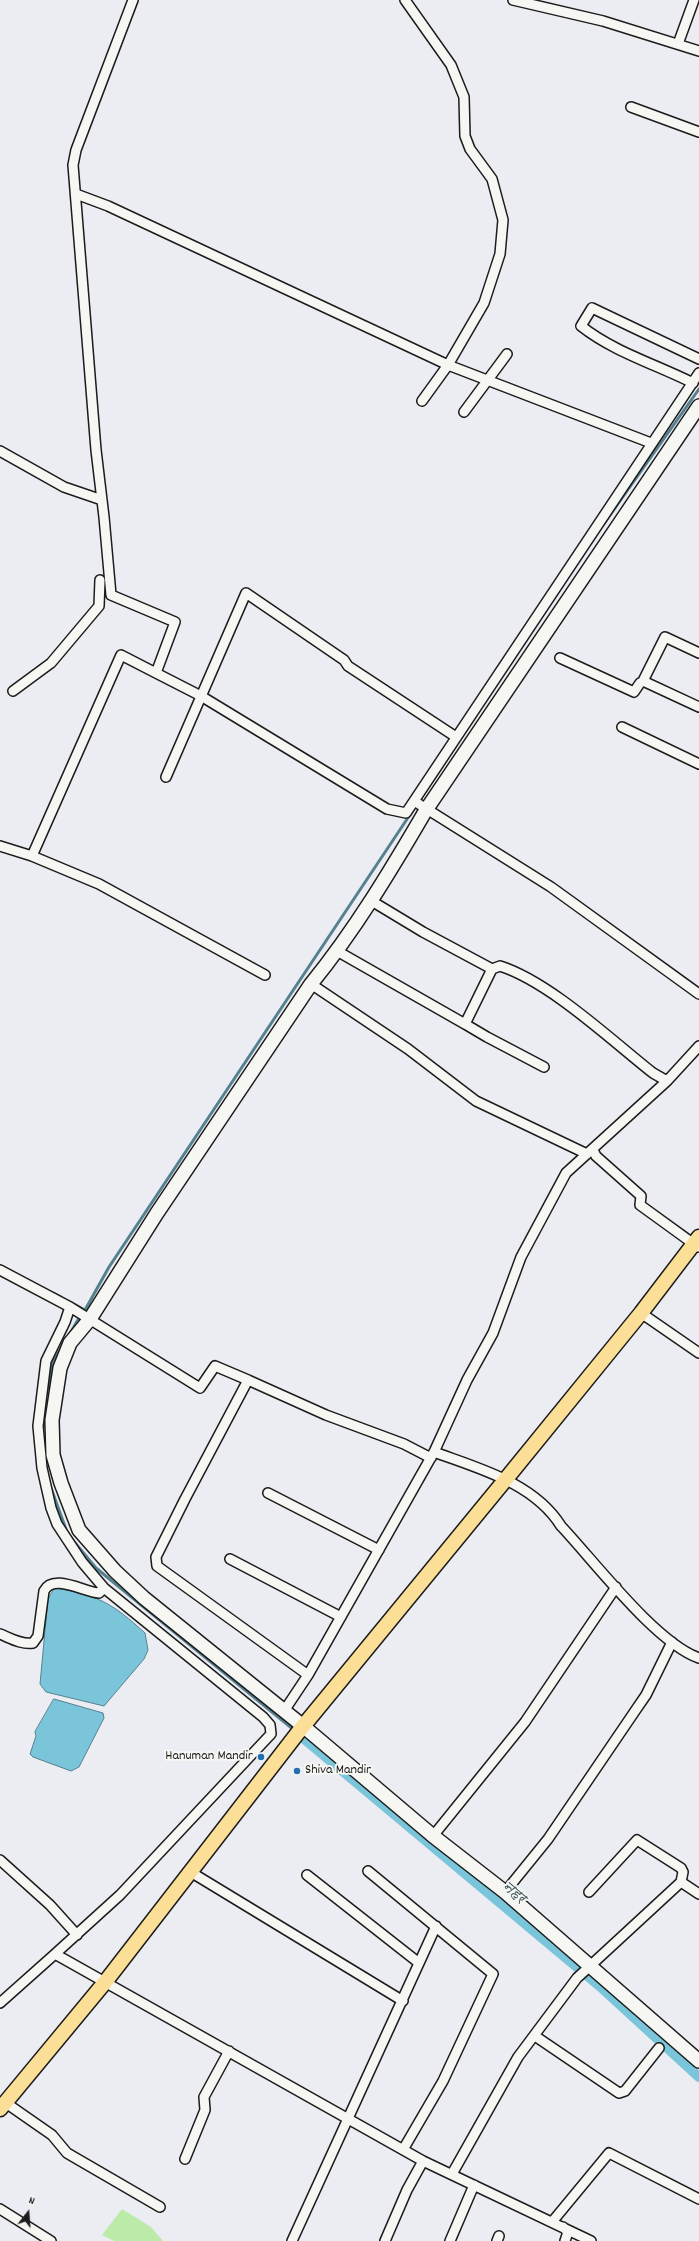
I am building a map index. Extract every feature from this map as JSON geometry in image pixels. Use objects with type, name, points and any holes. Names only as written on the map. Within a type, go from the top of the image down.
[{"type":"main road","points":[[3,2106],[106,1982],[189,1871],[303,1726],[697,1243]]},
{"type":"street","points":[[133,0],[76,150],[73,165],[96,450],[111,595],[175,622],[156,673]]},
{"type":"street","points":[[513,0],[603,21],[699,51]]},
{"type":"street","points":[[678,44],[694,0]]},
{"type":"street","points":[[408,1],[451,66],[464,97],[465,136],[470,149],[492,179],[503,220],[500,254],[484,303],[448,365],[422,401]]},
{"type":"street","points":[[631,107],[699,132]]},
{"type":"street","points":[[76,194],[108,206],[448,365],[651,443]]},
{"type":"street","points":[[693,383],[628,354],[594,336],[581,326],[592,308],[699,359]]},
{"type":"street","points":[[464,412],[506,354]]},
{"type":"street","points":[[32,856],[121,655],[201,696],[387,809],[406,813],[651,443],[699,374]]},
{"type":"street","points":[[699,406],[424,809],[390,871],[337,951],[311,984],[162,1207],[90,1319],[70,1343],[60,1368],[52,1420],[54,1455],[61,1483],[79,1530],[115,1571],[144,1598],[303,1726],[432,1836],[505,1892],[699,2062]]},
{"type":"street","points":[[0,451],[64,487],[102,500]]},
{"type":"street","points":[[13,691],[51,663],[99,606],[100,580]]},
{"type":"street","points":[[166,777],[246,593],[344,660],[348,666],[456,737]]},
{"type":"street","points":[[699,653],[665,637],[643,681],[699,707]]},
{"type":"street","points":[[560,658],[634,692],[640,683]]},
{"type":"street","points":[[622,727],[699,764]]},
{"type":"street","points":[[414,801],[424,809],[551,887],[699,994]]},
{"type":"street","points":[[0,846],[32,856],[99,884],[266,975]]},
{"type":"street","points":[[370,900],[430,936],[492,969]]},
{"type":"street","points":[[337,951],[487,1037],[544,1067]]},
{"type":"street","points":[[465,1024],[492,969],[500,966],[517,971],[578,1013],[654,1073],[667,1080]]},
{"type":"street","points":[[311,984],[408,1049],[476,1101],[596,1156],[641,1196],[640,1205],[697,1243]]},
{"type":"street","points":[[284,1711],[308,1675],[433,1455],[466,1380],[493,1333],[521,1257],[566,1173],[667,1080],[699,1046]]},
{"type":"street","points":[[0,1270],[70,1307],[200,1388],[215,1366],[326,1415],[433,1455],[506,1479],[551,1511],[561,1526],[644,1618],[672,1642],[699,1658]]},
{"type":"street","points":[[0,2003],[120,1895],[271,1734],[270,1725],[263,1717],[104,1588],[82,1562],[57,1524],[51,1508],[39,1446],[38,1426],[46,1361],[65,1322],[70,1307]]},
{"type":"street","points":[[641,1313],[699,1353]]},
{"type":"street","points":[[248,1380],[185,1498],[156,1557],[157,1566],[308,1675]]},
{"type":"street","points":[[268,1493],[379,1550]]},
{"type":"street","points":[[230,1559],[341,1617]]},
{"type":"street","points":[[0,1634],[28,1644],[33,1643],[38,1636],[44,1591],[51,1583],[58,1583],[91,1592],[99,1592],[104,1588]]},
{"type":"street","points":[[432,1836],[525,1722],[616,1586]]},
{"type":"street","points":[[505,1892],[548,1839],[646,1695],[672,1642]]},
{"type":"street","points":[[452,2174],[518,2057],[535,2036],[576,1978],[681,1882],[683,1872],[681,1868],[637,1840],[589,1892]]},
{"type":"street","points":[[0,1860],[50,1905],[77,1935]]},
{"type":"street","points":[[189,1871],[403,2001]]},
{"type":"street","points":[[368,1871],[493,1974],[443,2081],[404,2148]]},
{"type":"street","points":[[307,1875],[419,1963]]},
{"type":"street","points":[[681,1882],[699,1894]]},
{"type":"street","points":[[292,2241],[436,1926]]},
{"type":"street","points":[[55,1954],[347,2118],[404,2148],[423,2161],[591,2241]]},
{"type":"street","points":[[535,2036],[618,2093],[625,2091],[659,2048]]},
{"type":"street","points":[[185,2158],[205,2110],[204,2097],[229,2052]]},
{"type":"street","points":[[3,2106],[52,2135],[67,2153],[160,2207]]},
{"type":"street","points":[[552,2222],[609,2153],[699,2199]]},
{"type":"street","points":[[386,2241],[408,2190],[423,2161]]},
{"type":"street","points":[[450,2241],[474,2185]]},
{"type":"street","points":[[0,2209],[51,2241]]},
{"type":"street","points":[[563,2228],[568,2232],[565,2241]]},
{"type":"green space","points":[[122,2209],[151,2227],[163,2241],[114,2241],[102,2235]]},
{"type":"water","points":[[55,1588],[83,1594],[104,1602],[124,1615],[145,1633],[148,1650],[144,1659],[104,1706],[46,1692],[40,1684],[48,1599]]},
{"type":"water","points":[[54,1699],[103,1713],[104,1718],[79,1767],[71,1771],[33,1757],[30,1754],[36,1736],[35,1732]]},
{"type":"waterway","points":[[603,525],[699,389]]},
{"type":"waterway","points":[[72,1303],[85,1310],[109,1267],[455,747]]},
{"type":"waterway","points":[[53,1293],[61,1297]]},
{"type":"waterway","points":[[69,1335],[79,1318]]},
{"type":"waterway","points":[[46,1396],[53,1362],[62,1347]]},
{"type":"waterway","points":[[51,1488],[67,1532]]},
{"type":"waterway","points":[[71,1538],[96,1568],[294,1730]]},
{"type":"waterway","name":"नहर","points":[[303,1738],[603,1989],[699,2077]]},
{"type":"place","name":"Hanuman Mandir","points":[[261,1757]]},
{"type":"place","name":"Shiva Mandir","points":[[297,1771]]}]
